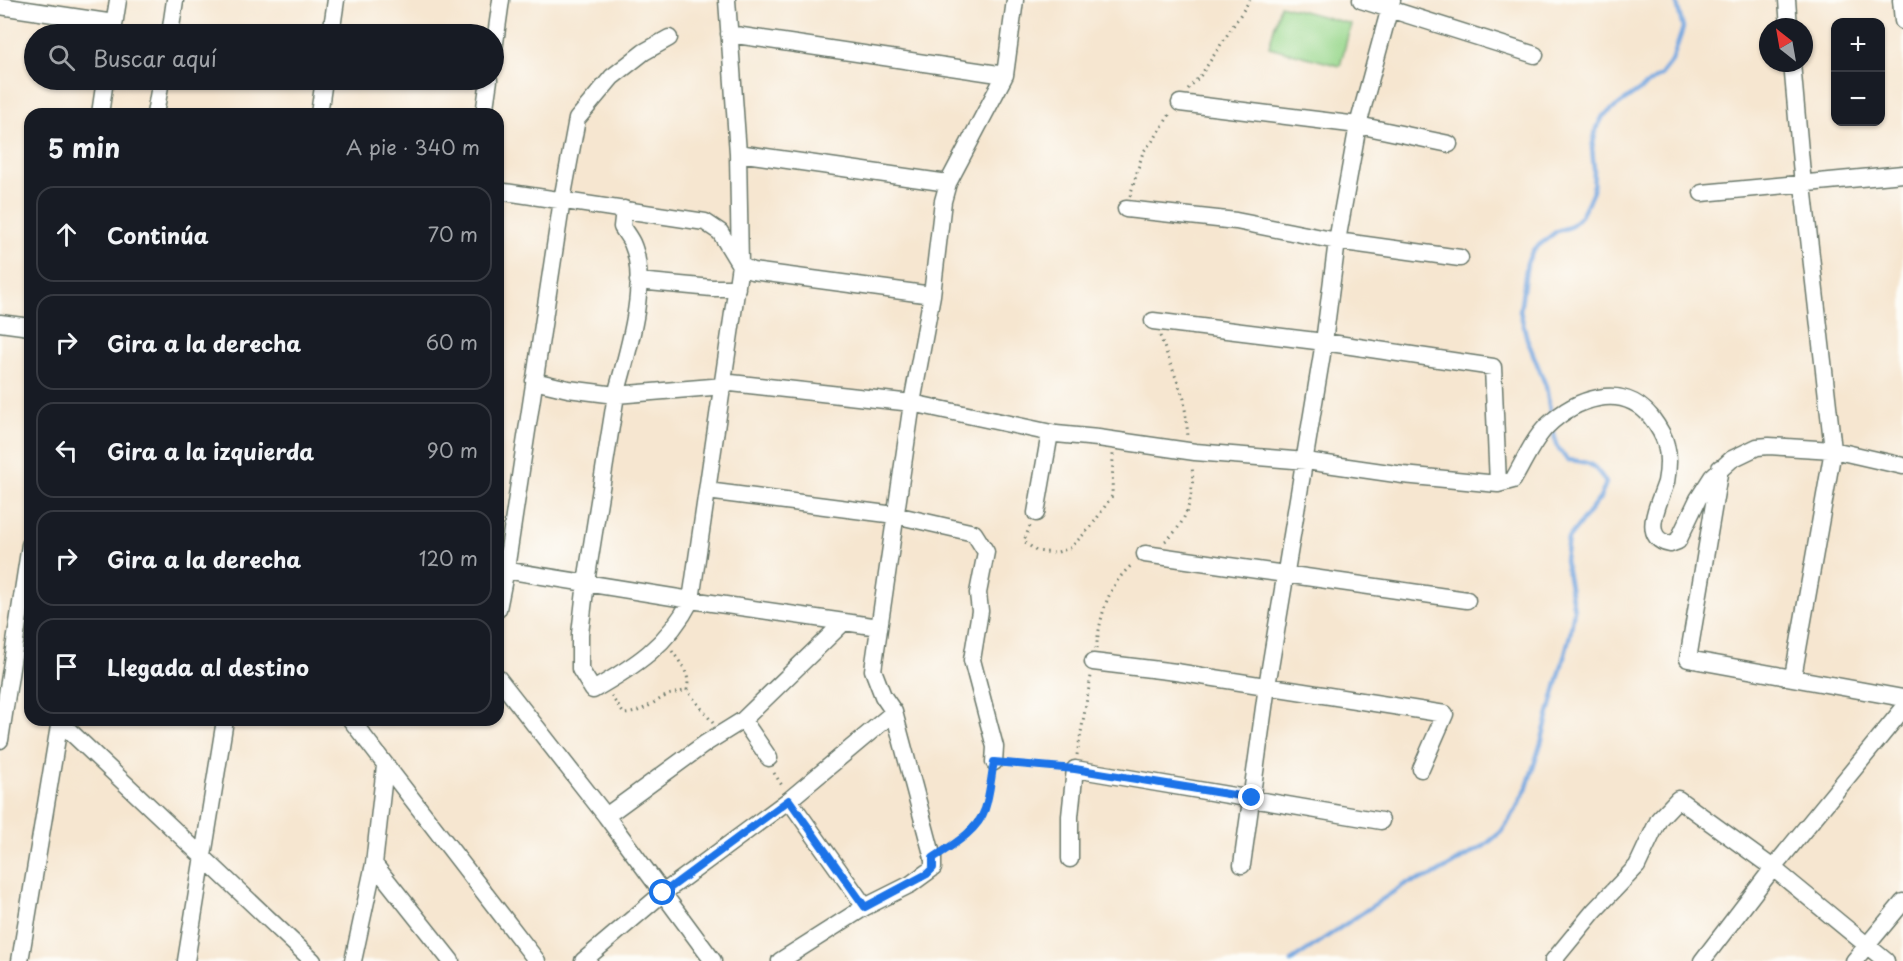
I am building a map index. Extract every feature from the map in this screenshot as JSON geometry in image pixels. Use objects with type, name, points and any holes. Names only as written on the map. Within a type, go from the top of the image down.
[{"type":"street","points":[[114,24],[118,0]]},
{"type":"street","points":[[171,24],[175,0]]},
{"type":"street","points":[[332,24],[336,0]]},
{"type":"street","points":[[498,24],[501,0]]},
{"type":"street","points":[[624,209],[622,227],[632,242],[638,281],[635,327],[616,395],[586,582],[580,634],[580,669],[593,690],[630,669],[665,639],[691,600],[740,265],[738,153],[727,0]]},
{"type":"street","points":[[780,961],[865,907],[927,874],[933,868],[933,858],[894,712],[883,696],[873,670],[912,403],[932,295],[943,201],[948,183],[1005,75],[1015,0]]},
{"type":"street","points":[[1361,0],[1391,4],[1535,55]]},
{"type":"street","points":[[1787,0],[1788,18]]},
{"type":"street","points":[[1901,0],[1903,21]]},
{"type":"street","points":[[1242,865],[1268,686],[1306,461],[1337,241],[1358,125],[1391,4]]},
{"type":"street","points":[[0,6],[88,24]]},
{"type":"street","points":[[729,34],[1005,75]]},
{"type":"street","points":[[504,557],[577,118],[612,77],[644,52],[669,38]]},
{"type":"street","points":[[1793,72],[1803,185],[1833,450],[1793,677]]},
{"type":"street","points":[[101,108],[104,90]]},
{"type":"street","points":[[156,108],[159,90]]},
{"type":"street","points":[[320,108],[323,90]]},
{"type":"street","points":[[485,108],[488,90]]},
{"type":"street","points":[[1180,103],[1358,125],[1449,144]]},
{"type":"street","points":[[738,153],[948,183]]},
{"type":"street","points":[[1702,193],[1903,174]]},
{"type":"street","points":[[504,192],[705,222],[720,232],[740,265],[752,271],[932,295]]},
{"type":"street","points":[[1126,209],[1236,221],[1337,241],[1460,258]]},
{"type":"street","points":[[638,281],[711,288],[737,288]]},
{"type":"street","points":[[1153,321],[1324,342],[1492,367],[1498,484]]},
{"type":"street","points":[[0,323],[24,326]]},
{"type":"street","points":[[534,381],[568,389],[616,395],[724,386],[731,382],[912,403],[1050,433],[1195,452],[1306,461],[1403,475],[1498,484],[1513,480],[1539,435],[1573,407],[1606,396],[1621,397],[1641,406],[1655,422],[1667,447],[1666,480],[1653,524],[1654,533],[1663,543],[1670,544],[1678,541],[1705,485],[1720,468],[1743,452],[1757,447],[1833,450],[1903,466]]},
{"type":"street","points":[[1036,513],[1050,433]]},
{"type":"street","points":[[1720,468],[1688,659],[1903,698]]},
{"type":"street","points":[[707,491],[895,515],[974,533],[986,552],[978,593],[980,611],[972,660],[995,747],[994,762]]},
{"type":"street","points":[[1145,554],[1467,600]]},
{"type":"street","points":[[504,569],[691,600],[879,627]]},
{"type":"street","points":[[0,740],[7,644],[24,571]]},
{"type":"street","points":[[606,816],[743,720],[844,622]]},
{"type":"street","points":[[1093,662],[1176,672],[1445,714],[1421,769]]},
{"type":"street","points":[[504,686],[606,816],[713,961]]},
{"type":"street","points":[[1702,961],[1773,868],[1903,709]]},
{"type":"street","points":[[583,961],[663,893],[789,800],[894,712]]},
{"type":"street","points":[[743,720],[769,758]]},
{"type":"street","points":[[20,961],[59,726]]},
{"type":"street","points":[[65,726],[314,961]]},
{"type":"street","points":[[186,961],[224,726]]},
{"type":"street","points":[[355,726],[537,961]]},
{"type":"street","points":[[353,961],[374,864],[385,766]]},
{"type":"street","points":[[1070,859],[1070,816],[1075,769],[1381,821]]},
{"type":"street","points":[[1553,961],[1594,911],[1637,866],[1659,819],[1678,799],[1773,868],[1886,961]]},
{"type":"street","points":[[789,800],[865,907]]},
{"type":"street","points":[[374,864],[451,961]]},
{"type":"street","points":[[1854,961],[1903,902]]},
{"type":"path","points":[[1024,541],[1036,551],[1055,553],[1070,548],[1091,527],[1112,496],[1113,440]]},
{"type":"path","points":[[665,639],[686,671],[689,681],[687,690]]},
{"type":"path","points":[[602,685],[624,714],[646,708],[668,695],[687,690]]},
{"type":"path","points":[[687,690],[722,734]]},
{"type":"path","points":[[769,758],[769,766],[789,800]]},
{"type":"path","points":[[933,858],[966,834],[984,811],[994,762],[1075,769]]},
{"type":"green space","points":[[1280,5],[1351,24],[1340,66],[1269,47]]},
{"type":"waterway","points":[[1551,418],[1546,386],[1527,339],[1520,311],[1527,263],[1533,250],[1557,231],[1570,227],[1581,216],[1593,191],[1592,148],[1596,130],[1603,116],[1661,75],[1672,61],[1683,28],[1676,0]]},
{"type":"waterway","points":[[1291,961],[1405,884],[1432,876],[1484,846],[1501,832],[1527,787],[1570,635],[1574,610],[1565,560],[1568,539],[1600,498],[1606,483],[1591,465],[1581,461],[1567,460],[1556,445],[1553,427]]},
{"type":"route","points":[[663,893],[789,800],[865,907],[927,874],[933,868],[933,858],[954,844],[976,823],[984,811],[994,762],[1075,769],[1252,798]]}]
